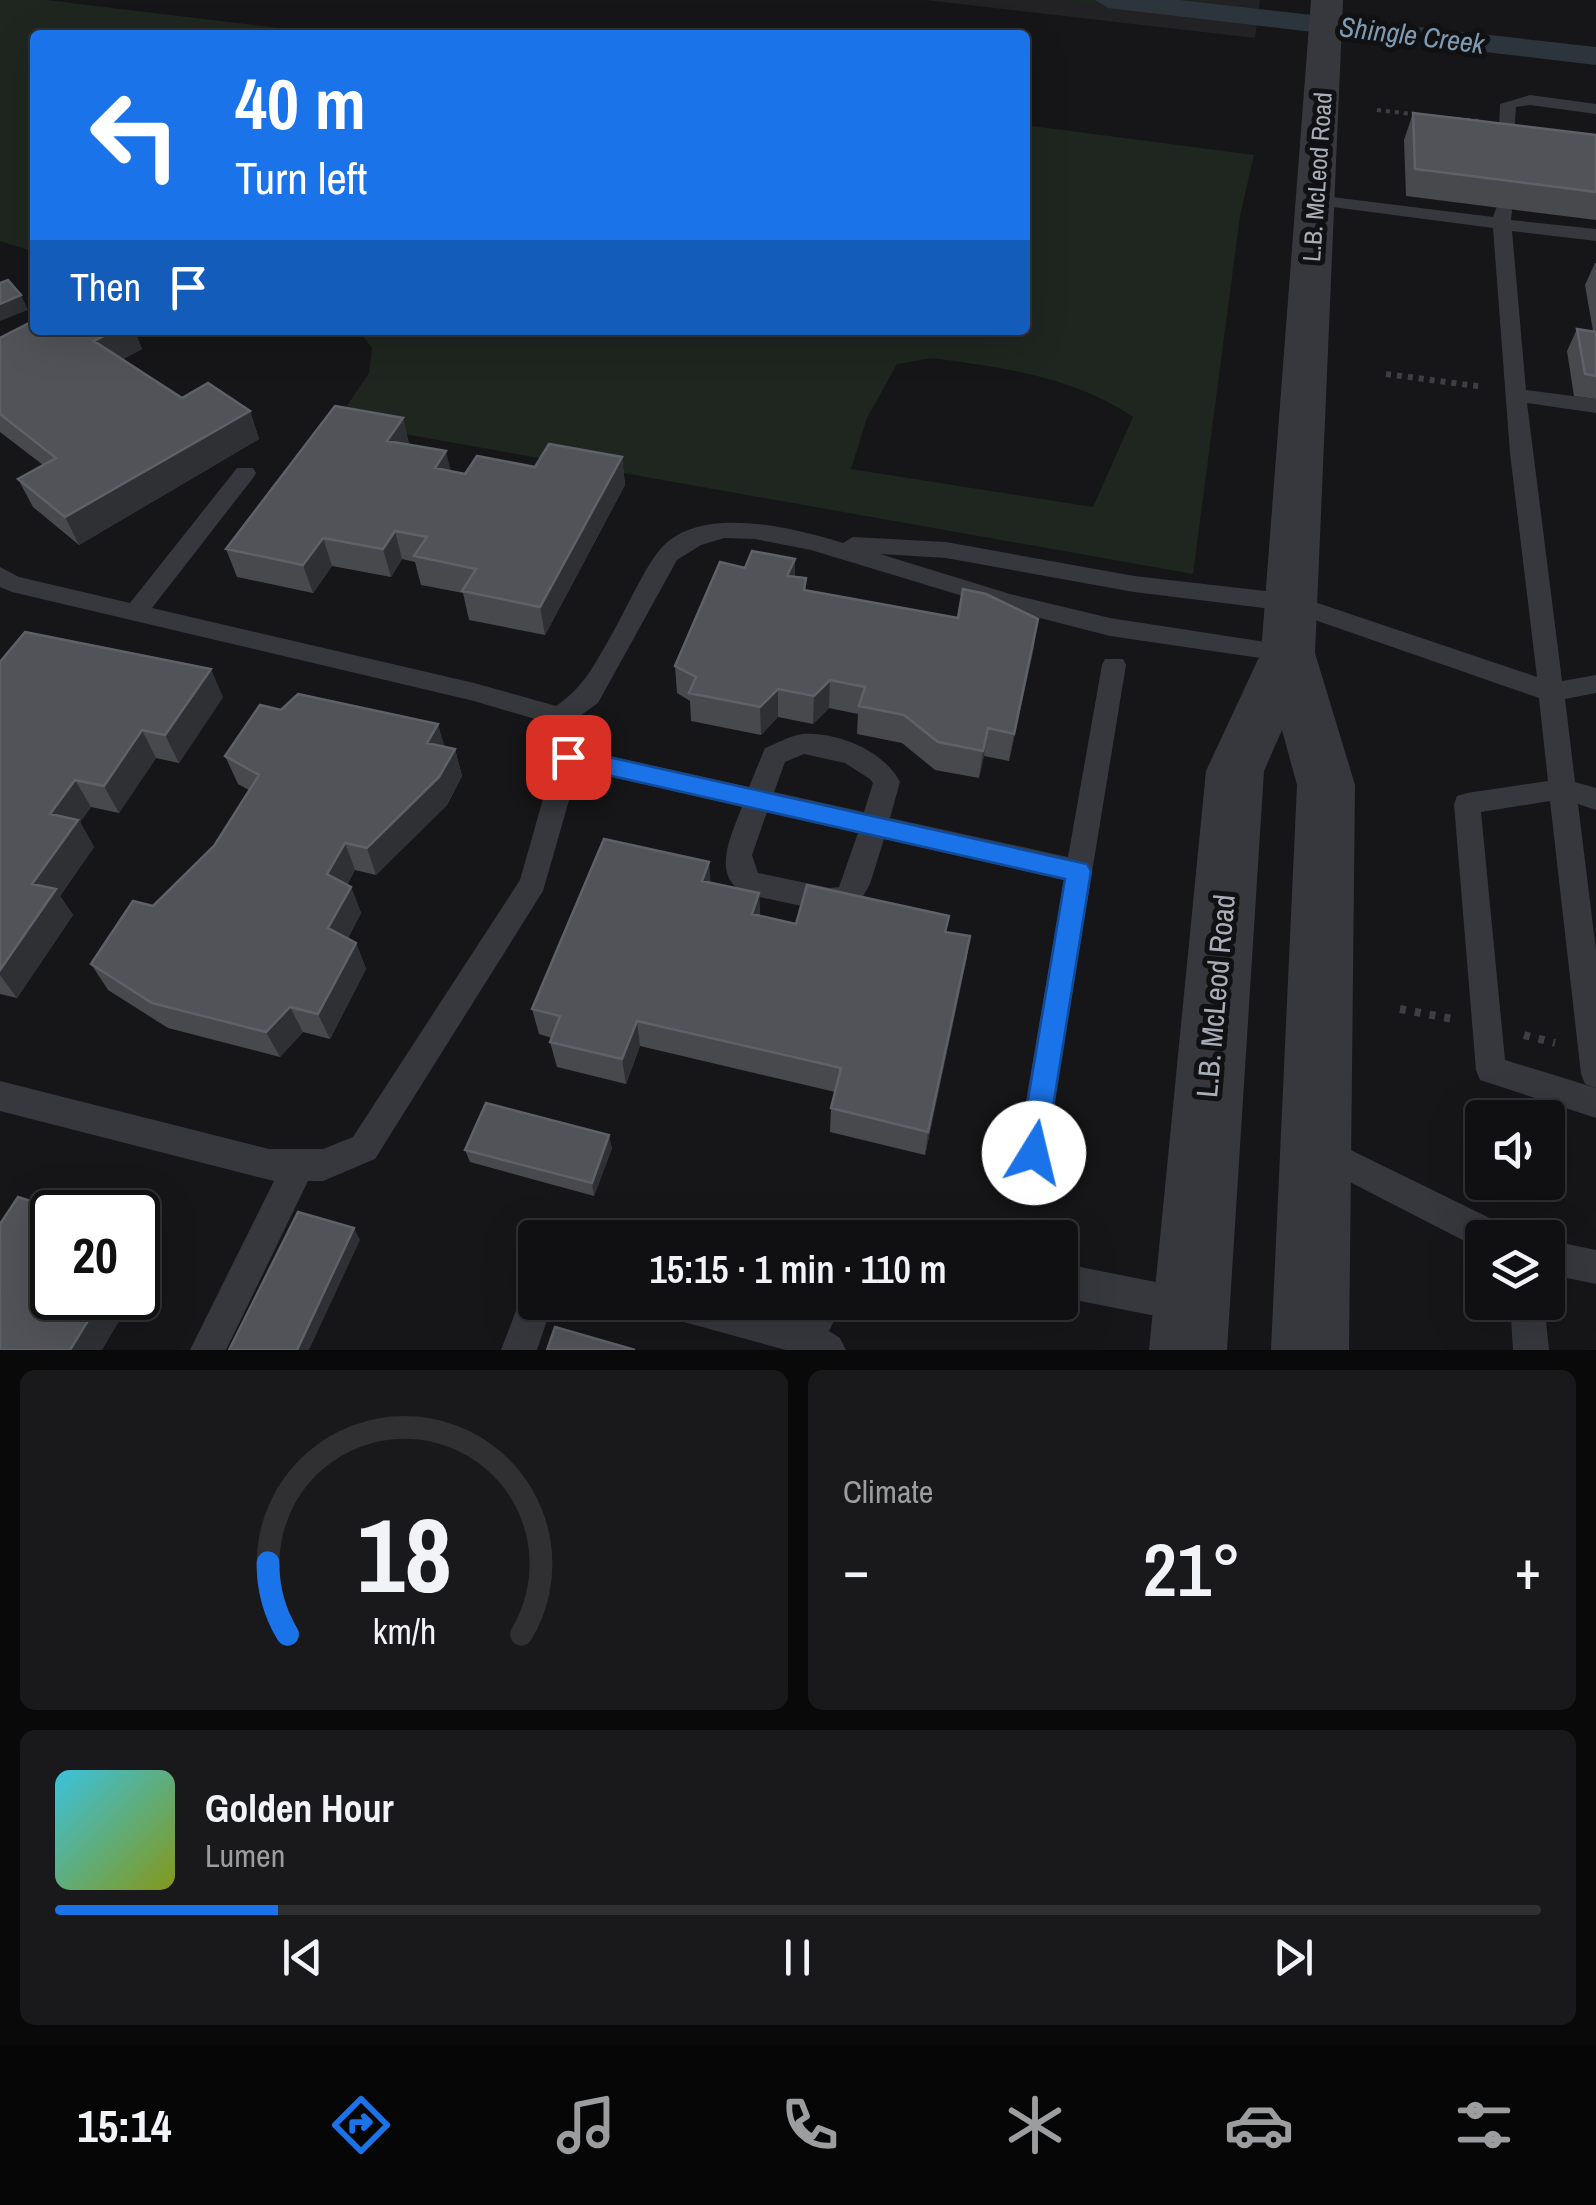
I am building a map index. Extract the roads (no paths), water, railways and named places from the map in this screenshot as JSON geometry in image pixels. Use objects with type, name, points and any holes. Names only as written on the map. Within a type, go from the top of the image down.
[{"type":"street","name":"L.B. McLeod Road","points":[[1310,1350],[1326,786],[1290,628],[1328,0]]},
{"type":"street","name":"L.B. McLeod Road","points":[[1190,1328],[1234,771],[1290,628]]},
{"type":"lane","points":[[1504,138],[1508,104],[1518,100],[1596,108]]},
{"type":"lane","points":[[1316,200],[1502,217],[1596,235]]},
{"type":"lane","points":[[1502,217],[1516,394],[1596,1074]]},
{"type":"lane","points":[[1516,394],[1596,406]]},
{"type":"lane","points":[[135,613],[245,474]]},
{"type":"lane","points":[[559,717],[589,696],[668,555],[693,539],[723,530],[754,531],[812,542],[1010,602],[1110,627],[1290,628]]},
{"type":"lane","points":[[812,542],[946,550],[1134,584],[1290,628],[1550,692],[1596,684]]},
{"type":"lane","points":[[4,586],[474,692],[559,717]]},
{"type":"lane","points":[[1034,1153],[1114,666]]},
{"type":"lane","points":[[0,1096],[269,1165],[324,1165],[364,1148],[533,882],[568,757],[559,717]]},
{"type":"lane","points":[[803,744],[850,754],[879,767],[887,782],[875,825],[848,897],[830,900],[750,883],[740,872],[738,854],[774,755],[784,749],[803,744]]},
{"type":"lane","points":[[568,757],[1078,871]]},
{"type":"lane","points":[[1596,799],[1562,789],[1467,804],[1491,1070],[1596,1103]]},
{"type":"lane","points":[[1315,1148],[1465,1223]]},
{"type":"lane","points":[[208,1350],[300,1164]]},
{"type":"lane","points":[[1565,1261],[1596,1267]]},
{"type":"lane","points":[[1078,1287],[1190,1328]]},
{"type":"lane","points":[[519,1350],[530,1320]]},
{"type":"lane","points":[[735,1320],[817,1344]]},
{"type":"lane","points":[[1528,1320],[1531,1350]]},
{"type":"waterway","name":"Shingle Creek","points":[[1108,0],[1596,56]]}]
